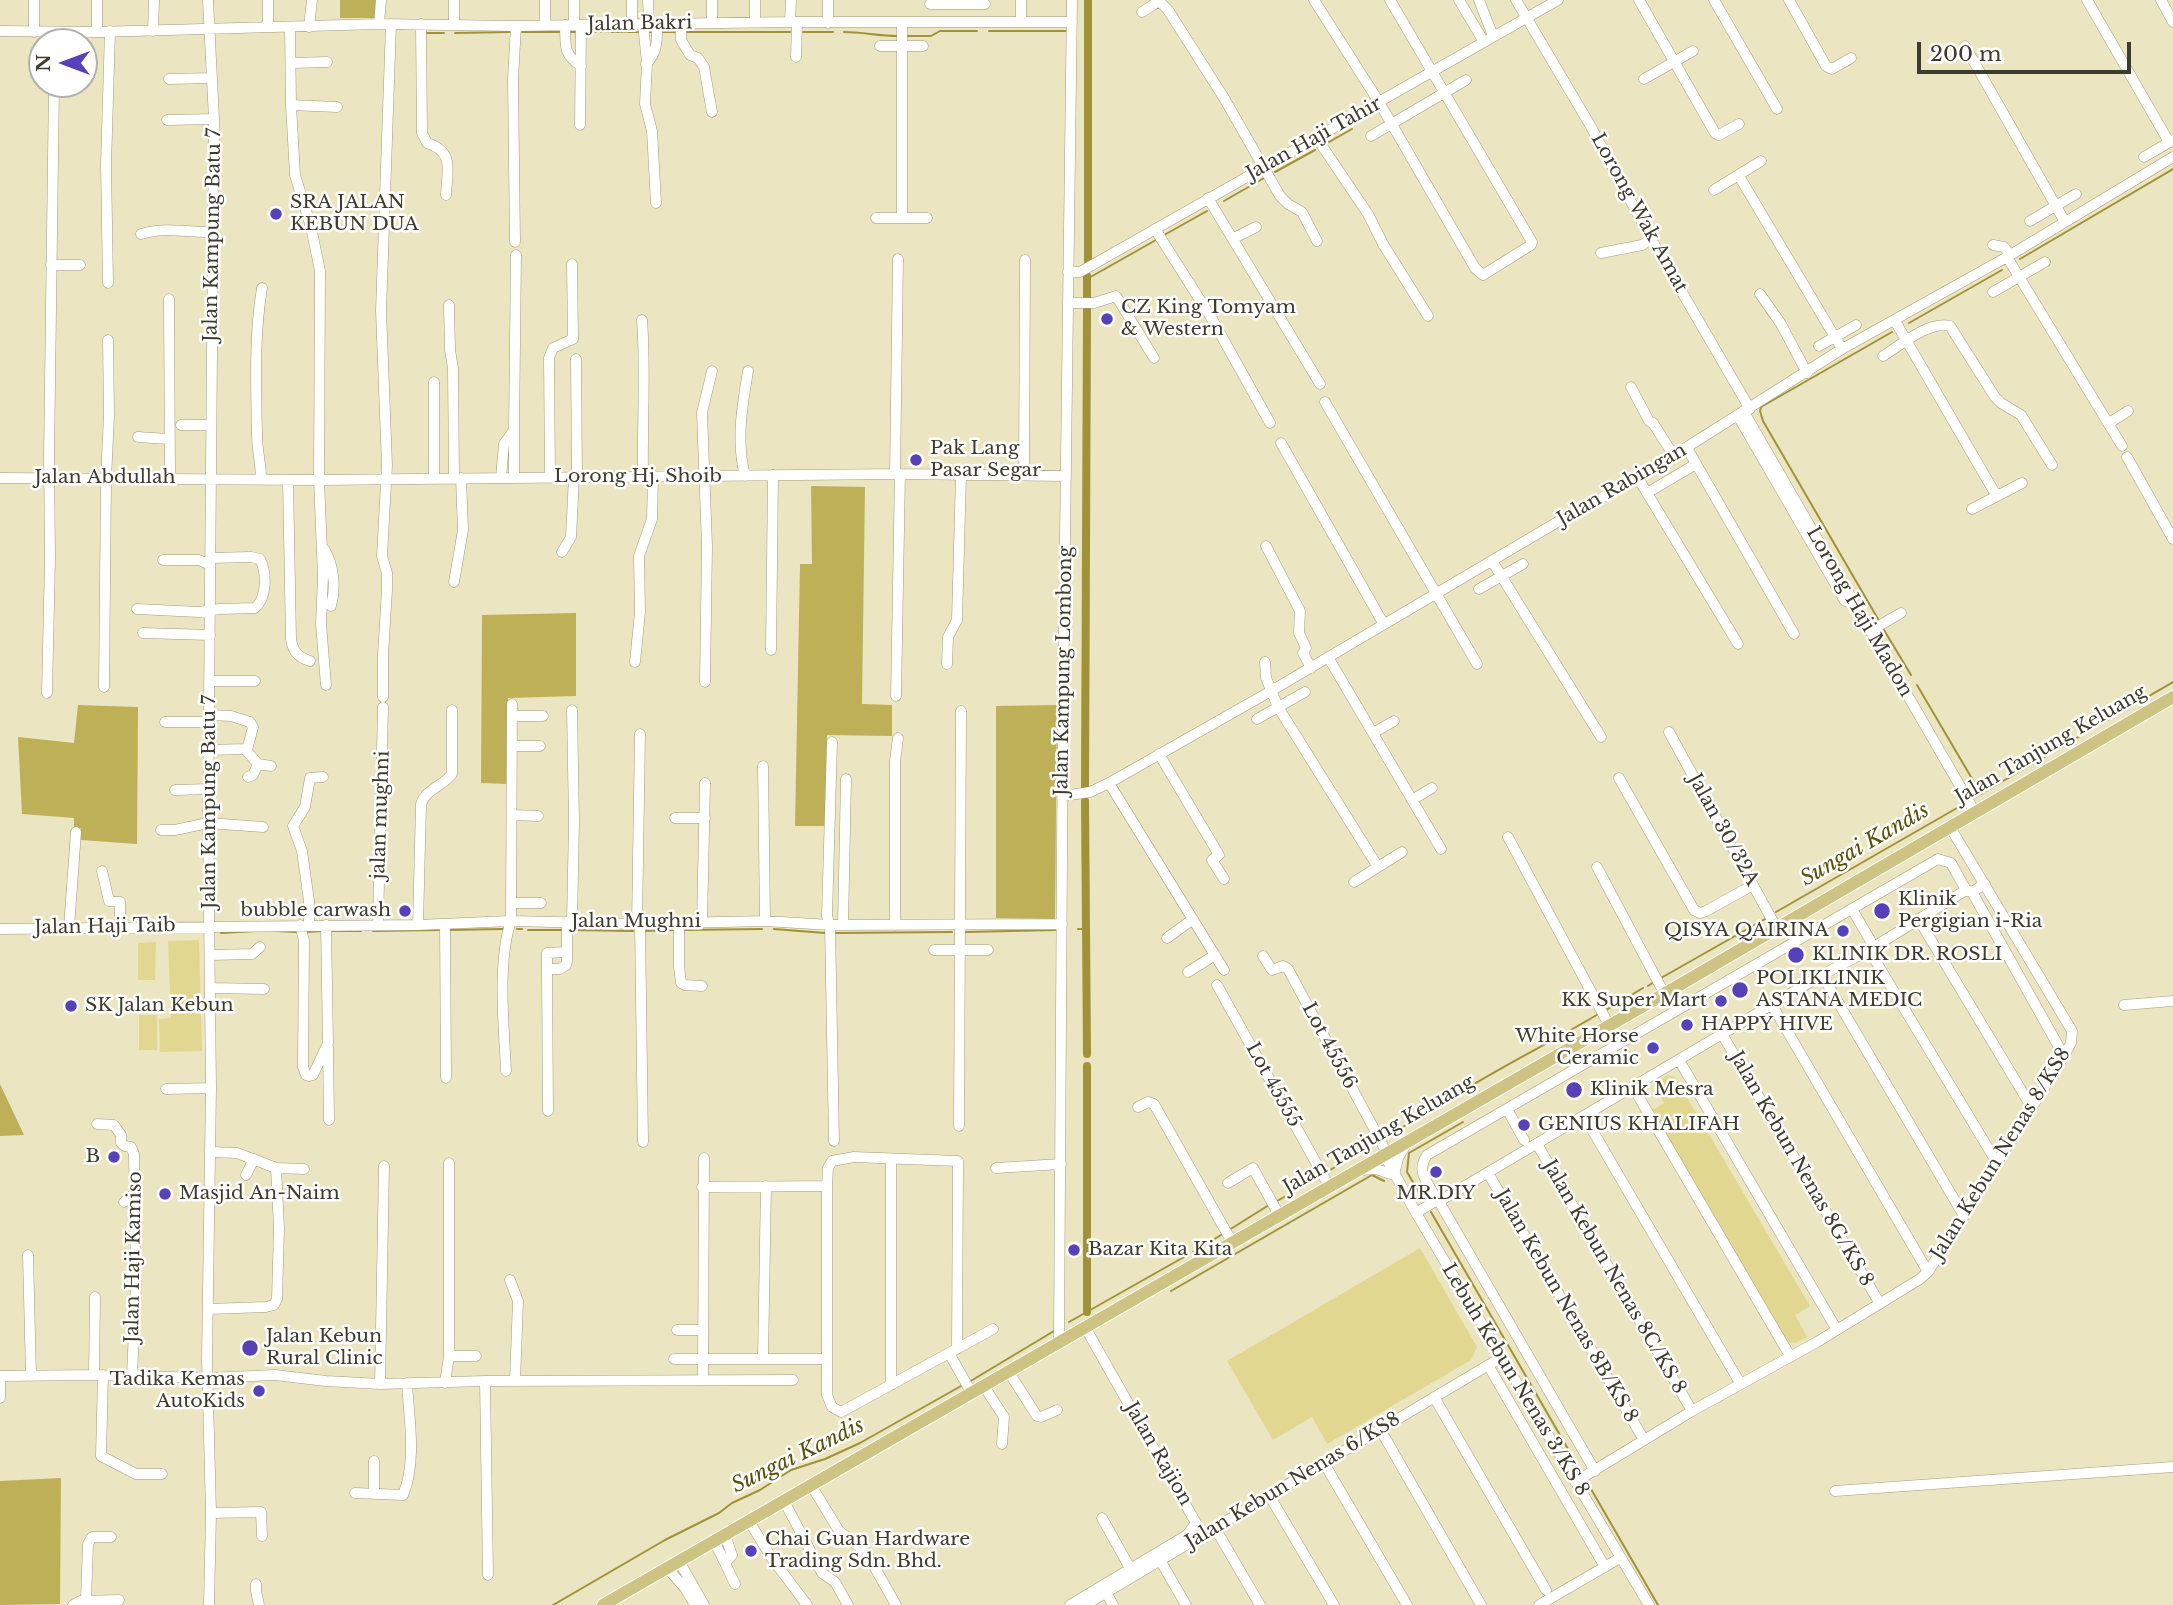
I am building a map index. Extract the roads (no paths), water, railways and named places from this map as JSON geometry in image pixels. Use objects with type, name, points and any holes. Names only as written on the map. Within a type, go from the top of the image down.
[{"type":"main road","name":"Jalan Tanjung Keluang","points":[[606,1604],[678,1567],[719,1538],[752,1526],[814,1490],[968,1386],[983,1385],[1085,1327],[1231,1241],[1275,1207],[1329,1186],[1354,1172],[2173,697]]},
{"type":"street","points":[[34,0],[34,28]]},
{"type":"street","points":[[97,0],[97,28]]},
{"type":"street","points":[[153,31],[154,0]]},
{"type":"street","name":"Jalan Kampung Batu 7","points":[[208,0],[214,119],[208,823],[211,926],[209,1605]]},
{"type":"street","points":[[268,0],[268,27]]},
{"type":"street","points":[[309,27],[312,0]]},
{"type":"street","points":[[379,24],[381,0]]},
{"type":"street","points":[[454,0],[454,24]]},
{"type":"street","points":[[545,0],[545,25]]},
{"type":"street","points":[[574,0],[574,25],[581,66],[580,125]]},
{"type":"street","points":[[632,0],[632,24]]},
{"type":"street","points":[[648,0],[650,24],[645,104],[652,131],[656,203]]},
{"type":"street","points":[[712,0],[712,23]]},
{"type":"street","points":[[755,0],[755,23]]},
{"type":"street","points":[[791,0],[796,57]]},
{"type":"street","points":[[828,0],[828,23]]},
{"type":"street","points":[[1021,0],[1021,22]]},
{"type":"street","name":"Jalan Kampung Lombong","points":[[1059,1341],[1072,0]]},
{"type":"street","points":[[1314,0],[1379,102],[1479,273],[1483,275],[1531,245],[1530,239],[1390,0]]},
{"type":"street","points":[[1460,0],[1489,38]]},
{"type":"street","points":[[1479,0],[1489,38]]},
{"type":"street","name":"Lorong Wak Amat","points":[[1516,0],[1590,125],[1844,601],[1851,597]]},
{"type":"street","name":"Jalan Haji Tahir","points":[[1068,272],[1080,272],[1558,0]]},
{"type":"street","points":[[1639,0],[1715,133],[1719,135],[1739,124]]},
{"type":"street","points":[[1714,0],[1777,109]]},
{"type":"street","points":[[1788,0],[1829,69],[1851,58]]},
{"type":"street","points":[[2087,0],[2171,141],[2144,157]]},
{"type":"street","points":[[2161,0],[2173,22]]},
{"type":"street","points":[[1142,12],[1159,1],[1162,3],[1224,98],[1280,196],[1301,212],[1317,241]]},
{"type":"street","points":[[958,2],[958,21]]},
{"type":"street","points":[[930,4],[985,4]]},
{"type":"street","points":[[902,22],[902,218]]},
{"type":"street","name":"Jalan Bakri","points":[[98,32],[379,24],[516,26],[1072,22]]},
{"type":"street","points":[[681,23],[681,40],[690,55],[698,58],[704,67],[712,112]]},
{"type":"street","name":"jalan mughni","points":[[378,924],[387,590],[387,573],[382,556],[387,480],[387,414],[381,312],[391,24]]},
{"type":"street","points":[[421,24],[422,133],[427,143],[440,148],[447,157],[446,195]]},
{"type":"street","points":[[574,25],[566,52],[570,59],[581,66]]},
{"type":"street","points":[[515,242],[513,79],[516,26]]},
{"type":"street","points":[[290,27],[295,175],[311,227],[320,271],[321,624],[326,685]]},
{"type":"street","name":"Jalan Bakri","points":[[0,31],[28,32]]},
{"type":"street","points":[[108,283],[106,165],[110,32]]},
{"type":"street","points":[[880,46],[923,46]]},
{"type":"street","points":[[1965,46],[2065,222]]},
{"type":"street","points":[[1644,79],[1693,51]]},
{"type":"street","points":[[291,63],[327,62]]},
{"type":"street","points":[[169,79],[212,78]]},
{"type":"street","points":[[1371,136],[1466,80]]},
{"type":"street","points":[[47,693],[54,98]]},
{"type":"street","points":[[291,105],[337,107]]},
{"type":"street","points":[[167,120],[214,119]]},
{"type":"street","points":[[1316,137],[1368,214],[1383,244],[1428,316]]},
{"type":"street","name":"Jalan Rabingan","points":[[1063,796],[1090,792],[1161,758],[1383,623],[1638,478],[1842,349],[2008,256],[2173,157]]},
{"type":"street","points":[[1714,190],[1761,161]]},
{"type":"street","points":[[1739,176],[1842,349]]},
{"type":"street","points":[[2030,221],[2076,194]]},
{"type":"street","points":[[1208,198],[1320,384]]},
{"type":"street","points":[[876,218],[927,218]]},
{"type":"street","points":[[1234,238],[1256,227]]},
{"type":"street","points":[[141,234],[172,229],[192,233],[213,232]]},
{"type":"street","points":[[1155,229],[1212,319],[1270,423]]},
{"type":"street","points":[[1601,253],[1642,245],[1651,239]]},
{"type":"street","points":[[1993,245],[2004,247],[2122,446]]},
{"type":"street","points":[[514,478],[516,255]]},
{"type":"street","points":[[896,696],[898,258]]},
{"type":"street","points":[[1024,475],[1025,260]]},
{"type":"street","points":[[1993,292],[2045,262]]},
{"type":"street","points":[[550,478],[549,358],[553,348],[573,339],[572,264]]},
{"type":"street","points":[[51,265],[80,265]]},
{"type":"street","points":[[261,479],[257,438],[256,370],[258,312],[262,288]]},
{"type":"street","points":[[1760,294],[1781,324],[1807,373]]},
{"type":"street","points":[[1068,303],[1094,303],[1115,296],[1154,358]]},
{"type":"street","points":[[169,299],[170,479]]},
{"type":"street","points":[[449,304],[457,478],[463,530],[454,582]]},
{"type":"street","points":[[635,662],[640,612],[639,556],[652,519],[642,407],[642,320]]},
{"type":"street","points":[[1895,321],[1996,495]]},
{"type":"street","points":[[1819,346],[1856,325]]},
{"type":"street","points":[[1883,356],[1930,328],[1950,326],[1995,397],[2021,415],[2052,466]]},
{"type":"street","points":[[104,687],[108,340]]},
{"type":"street","points":[[562,552],[571,537],[575,477],[576,359]]},
{"type":"street","points":[[705,682],[707,546],[702,413],[712,371]]},
{"type":"street","points":[[745,476],[740,456],[740,435],[748,372]]},
{"type":"street","points":[[434,382],[434,479]]},
{"type":"street","points":[[1631,387],[1649,421],[1674,456]]},
{"type":"street","points":[[1325,402],[1477,664]]},
{"type":"street","points":[[2109,423],[2128,411]]},
{"type":"street","points":[[181,425],[211,425]]},
{"type":"street","points":[[501,478],[504,444],[514,430]]},
{"type":"street","points":[[138,437],[168,439]]},
{"type":"street","points":[[1281,443],[1383,623]]},
{"type":"street","points":[[1687,448],[1794,634]]},
{"type":"street","points":[[2127,457],[2173,539]]},
{"type":"street","points":[[1647,493],[1696,464]]},
{"type":"street","name":"Lorong Hj. Shoib","points":[[211,479],[387,480],[897,474],[1066,476]]},
{"type":"street","points":[[771,650],[774,475]]},
{"type":"street","points":[[947,664],[947,637],[957,620],[961,475]]},
{"type":"street","name":"Jalan Abdullah","points":[[0,478],[211,479]]},
{"type":"street","points":[[1638,478],[1738,644]]},
{"type":"street","points":[[288,480],[291,639],[295,653],[310,661]]},
{"type":"street","points":[[1972,509],[2022,483]]},
{"type":"street","points":[[322,545],[331,566],[334,590],[331,606]]},
{"type":"street","points":[[1266,546],[1300,611],[1299,633],[1306,648],[1303,653],[1311,667]]},
{"type":"street","points":[[137,609],[210,612],[219,609],[255,608],[262,597],[264,568],[260,559],[163,560]]},
{"type":"street","points":[[1492,561],[1601,737]]},
{"type":"street","points":[[1479,589],[1523,564]]},
{"type":"street","name":"Lorong Haji Madon","points":[[1851,597],[1975,812]]},
{"type":"street","points":[[1870,631],[1901,613]]},
{"type":"street","points":[[142,633],[210,635]]},
{"type":"street","points":[[1328,657],[1441,849]]},
{"type":"street","points":[[1265,662],[1266,678],[1278,707],[1378,867]]},
{"type":"street","points":[[210,681],[255,681]]},
{"type":"street","points":[[1257,719],[1305,692]]},
{"type":"street","points":[[506,1071],[505,938],[511,921],[512,704]]},
{"type":"street","points":[[418,925],[421,804],[423,797],[447,781],[452,774],[452,710]]},
{"type":"street","points":[[547,969],[560,969],[566,965],[574,821],[572,710]]},
{"type":"street","points":[[959,1126],[961,711]]},
{"type":"street","points":[[165,722],[231,716],[250,722],[252,730],[247,750]]},
{"type":"street","points":[[512,716],[543,716]]},
{"type":"street","points":[[1373,733],[1394,721]]},
{"type":"street","name":"Jalan 30/32A","points":[[1670,732],[1776,927]]},
{"type":"street","points":[[640,734],[639,924],[643,1142]]},
{"type":"street","points":[[895,925],[895,761],[898,738]]},
{"type":"street","points":[[832,742],[827,916],[830,925],[834,1142]]},
{"type":"street","points":[[512,746],[540,746]]},
{"type":"street","points":[[209,750],[247,750]]},
{"type":"street","points":[[247,750],[258,764],[271,766]]},
{"type":"street","points":[[1161,758],[1219,855],[1212,860],[1224,879]]},
{"type":"street","points":[[248,777],[253,775],[258,764]]},
{"type":"street","points":[[763,766],[765,921]]},
{"type":"street","points":[[323,777],[310,778],[305,807],[293,826],[302,851],[303,1067],[306,1075],[313,1075],[328,1043]]},
{"type":"street","points":[[1619,778],[1694,910],[1700,913],[1706,911],[1753,885]]},
{"type":"street","points":[[844,925],[846,779]]},
{"type":"street","points":[[702,923],[705,783]]},
{"type":"street","points":[[1109,783],[1224,970]]},
{"type":"street","points":[[1412,800],[1432,788]]},
{"type":"street","points":[[175,790],[209,789]]},
{"type":"street","points":[[512,816],[538,816]]},
{"type":"street","points":[[675,818],[705,818]]},
{"type":"street","points":[[161,830],[208,823],[263,827]]},
{"type":"street","name":"Jalan Kebun Nenas 8/KS8","points":[[1575,1482],[1692,1410],[1837,1330],[1928,1272],[2071,1044],[2072,1031],[1950,827]]},
{"type":"street","points":[[69,927],[76,832]]},
{"type":"street","points":[[1508,837],[1609,1025]]},
{"type":"street","points":[[1354,882],[1402,852]]},
{"type":"street","points":[[1595,1471],[1421,1168],[1427,1155],[1938,859],[1951,863],[2064,1056]]},
{"type":"street","points":[[1597,867],[1664,993]]},
{"type":"street","points":[[102,871],[109,901],[120,902],[120,926]]},
{"type":"street","points":[[1416,1213],[1440,1202],[1870,945],[1919,920],[1967,889],[1985,884]]},
{"type":"street","points":[[511,903],[541,903]]},
{"type":"street","points":[[1852,909],[1870,945],[1997,1163]]},
{"type":"street","points":[[1167,937],[1193,919]]},
{"type":"street","points":[[1919,920],[2032,1108]]},
{"type":"street","name":"Jalan Mughni","points":[[211,926],[326,929],[378,924],[511,921],[639,924],[679,929],[702,923],[765,921],[830,925],[1062,924]]},
{"type":"street","points":[[445,924],[446,1078]]},
{"type":"street","name":"Jalan Haji Taib","points":[[0,929],[211,926]]},
{"type":"street","points":[[326,929],[329,1120]]},
{"type":"street","points":[[679,929],[681,984],[702,986]]},
{"type":"street","points":[[1748,944],[1759,962]]},
{"type":"street","points":[[211,955],[252,954],[260,947]]},
{"type":"street","points":[[934,950],[988,950]]},
{"type":"street","points":[[548,1111],[547,953],[566,952]]},
{"type":"street","points":[[1188,972],[1215,955]]},
{"type":"street","name":"Lot 45556","points":[[1263,956],[1272,970],[1283,966],[1288,969],[1385,1154]]},
{"type":"street","points":[[1822,975],[1964,1216]]},
{"type":"street","name":"Lot 45555","points":[[1217,985],[1329,1186]]},
{"type":"street","points":[[211,988],[264,989]]},
{"type":"street","points":[[2123,1004],[2173,1001]]},
{"type":"street","points":[[1772,1005],[1928,1272]]},
{"type":"street","name":"Jalan Kebun Nenas 8G/KS 8","points":[[1722,1034],[1880,1304]]},
{"type":"street","points":[[1679,1060],[1837,1330]]},
{"type":"street","points":[[1633,1087],[1790,1356]]},
{"type":"street","points":[[166,1089],[211,1088]]},
{"type":"street","points":[[1138,1107],[1147,1102],[1154,1104],[1231,1241]]},
{"type":"street","points":[[1507,1109],[1524,1140]]},
{"type":"street","points":[[1584,1116],[1740,1383]]},
{"type":"street","name":"Jalan Haji Kamiso","points":[[97,1124],[114,1125],[121,1135],[121,1143],[131,1147],[135,1154],[136,1285],[132,1375]]},
{"type":"street","points":[[1354,1172],[1376,1169],[1394,1175],[1401,1152],[1410,1139]]},
{"type":"street","name":"Jalan Kebun Nenas 8C/KS 8","points":[[1536,1144],[1692,1410]]},
{"type":"street","points":[[211,1152],[237,1153],[276,1168],[304,1169]]},
{"type":"street","name":"Lebuh Kebun Nenas 3/KS 8","points":[[1385,1154],[1416,1213],[1649,1605]]},
{"type":"street","points":[[968,1386],[953,1351],[958,1161],[847,1157],[832,1161],[828,1168],[827,1186],[827,1395],[832,1407],[841,1412],[891,1385],[953,1351],[993,1329]]},
{"type":"street","points":[[703,1380],[704,1158]]},
{"type":"street","points":[[246,1175],[254,1159]]},
{"type":"street","points":[[891,1160],[891,1385]]},
{"type":"street","points":[[445,1383],[449,1356],[449,1163]]},
{"type":"street","points":[[996,1168],[1061,1164]]},
{"type":"street","points":[[380,1384],[384,1167]]},
{"type":"street","points":[[208,1309],[266,1307],[274,1305],[277,1299],[279,1228],[276,1168]]},
{"type":"street","points":[[1228,1183],[1253,1168],[1275,1207]]},
{"type":"street","name":"Jalan Kebun Nenas 8B/KS 8","points":[[1488,1173],[1644,1440]]},
{"type":"street","points":[[763,1358],[766,1186]]},
{"type":"street","points":[[702,1187],[827,1186]]},
{"type":"street","points":[[124,1202],[136,1192]]},
{"type":"street","points":[[28,1255],[30,1376]]},
{"type":"street","points":[[510,1280],[518,1301],[514,1381]]},
{"type":"street","points":[[95,1297],[101,1456],[136,1474],[162,1474]]},
{"type":"street","name":"Jalan Rajion","points":[[1070,1605],[1187,1535],[1196,1523],[1085,1327]]},
{"type":"street","points":[[677,1330],[703,1330]]},
{"type":"street","points":[[449,1356],[476,1356]]},
{"type":"street","name":"Jalan Kebun Nenas 6/KS8","points":[[1085,1605],[1502,1357]]},
{"type":"street","points":[[674,1359],[827,1359]]},
{"type":"street","points":[[1488,1365],[1605,1567]]},
{"type":"street","points":[[1008,1371],[1037,1416],[1041,1417],[1056,1410]]},
{"type":"street","points":[[0,1398],[0,1376],[132,1375],[208,1378],[275,1375],[380,1384],[793,1380]]},
{"type":"street","points":[[485,1381],[488,1575]]},
{"type":"street","points":[[355,1493],[403,1495],[408,1482],[410,1443],[407,1383]]},
{"type":"street","points":[[983,1385],[1004,1417],[1002,1444]]},
{"type":"street","points":[[1434,1397],[1546,1590]]},
{"type":"street","points":[[1380,1430],[1481,1605]]},
{"type":"street","points":[[374,1461],[374,1493]]},
{"type":"street","points":[[1324,1463],[1407,1605]]},
{"type":"street","points":[[1835,1491],[2173,1467]]},
{"type":"street","points":[[814,1490],[839,1531],[866,1552],[896,1605]]},
{"type":"street","points":[[1269,1495],[1334,1605]]},
{"type":"street","points":[[787,1506],[822,1573],[835,1582],[848,1605]]},
{"type":"street","points":[[211,1513],[261,1513],[262,1536]]},
{"type":"street","points":[[1102,1518],[1130,1568]]},
{"type":"street","points":[[752,1526],[771,1558],[807,1605]]},
{"type":"street","points":[[1215,1528],[1260,1605]]},
{"type":"street","points":[[86,1600],[88,1544],[92,1537],[111,1537]]},
{"type":"street","points":[[719,1538],[732,1555],[725,1563],[735,1584]]},
{"type":"street","points":[[1539,1605],[1620,1558]]},
{"type":"street","points":[[1160,1560],[1186,1605]]},
{"type":"street","points":[[678,1567],[685,1588],[695,1605]]},
{"type":"street","points":[[678,1567],[704,1605]]},
{"type":"street","points":[[257,1584],[259,1605]]},
{"type":"street","points":[[1106,1592],[1113,1605]]},
{"type":"street","points":[[74,1605],[86,1600],[119,1600]]},
{"type":"waterway","points":[[1088,0],[1088,262]]},
{"type":"waterway","points":[[908,36],[931,36],[940,31],[977,31]]},
{"type":"waterway","points":[[989,31],[1067,31]]},
{"type":"waterway","points":[[455,33],[510,32]]},
{"type":"waterway","points":[[522,32],[560,32]]},
{"type":"waterway","points":[[587,32],[638,32]]},
{"type":"waterway","points":[[663,32],[675,32]]},
{"type":"waterway","points":[[687,32],[790,32]]},
{"type":"waterway","points":[[803,32],[833,32]]},
{"type":"waterway","points":[[844,32],[897,36]]},
{"type":"waterway","points":[[427,33],[444,33]]},
{"type":"waterway","points":[[1329,142],[1352,129]]},
{"type":"waterway","points":[[1275,172],[1315,150]]},
{"type":"waterway","points":[[2020,259],[2173,169]]},
{"type":"waterway","points":[[1224,201],[1264,178]]},
{"type":"waterway","points":[[1166,234],[1207,211]]},
{"type":"waterway","points":[[1087,279],[1156,240]]},
{"type":"waterway","points":[[1909,323],[2002,270]]},
{"type":"waterway","points":[[1087,276],[1087,297]]},
{"type":"waterway","points":[[1085,787],[1087,309]]},
{"type":"waterway","points":[[1878,619],[1763,421],[1760,411],[1761,407],[1892,332]]},
{"type":"waterway","points":[[1884,630],[1911,675]]},
{"type":"waterway","name":"Sungai Kandis","points":[[2056,750],[2173,682]]},
{"type":"waterway","points":[[1917,685],[1981,794]]},
{"type":"waterway","name":"Sungai Kandis","points":[[1974,798],[2046,756]]},
{"type":"waterway","points":[[1085,801],[1087,1054]]},
{"type":"waterway","name":"Sungai Kandis","points":[[1776,912],[1964,804]]},
{"type":"waterway","name":"Sungai Kandis","points":[[1661,978],[1765,919]]},
{"type":"waterway","points":[[449,930],[503,929]]},
{"type":"waterway","points":[[517,929],[522,929]]},
{"type":"waterway","points":[[683,930],[762,929]]},
{"type":"waterway","points":[[774,929],[825,933]]},
{"type":"waterway","points":[[1078,929],[1086,929]]},
{"type":"waterway","points":[[373,931],[440,930]]},
{"type":"waterway","points":[[528,930],[562,930]]},
{"type":"waterway","points":[[572,930],[633,931]]},
{"type":"waterway","points":[[645,931],[674,930]]},
{"type":"waterway","points":[[966,932],[1056,930]]},
{"type":"waterway","points":[[221,933],[255,931]]},
{"type":"waterway","points":[[275,931],[297,932]]},
{"type":"waterway","points":[[306,932],[322,931]]},
{"type":"waterway","points":[[331,931],[361,931]]},
{"type":"waterway","points":[[835,933],[952,932]]},
{"type":"waterway","name":"Sungai Kandis","points":[[1648,986],[1654,982]]},
{"type":"waterway","name":"Sungai Kandis","points":[[1606,1010],[1643,988]]},
{"type":"waterway","name":"Sungai Kandis","points":[[1442,1104],[1600,1013]]},
{"type":"waterway","points":[[1087,1066],[1087,1312]]},
{"type":"waterway","name":"Sungai Kandis","points":[[1385,1137],[1436,1108]]},
{"type":"waterway","points":[[1423,1199],[1407,1172],[1409,1153],[1463,1122]]},
{"type":"waterway","name":"Sungai Kandis","points":[[1327,1172],[1376,1142]]},
{"type":"waterway","points":[[1171,1291],[1372,1175],[1384,1181]]},
{"type":"waterway","name":"Sungai Kandis","points":[[1277,1201],[1318,1178]]},
{"type":"waterway","name":"Sungai Kandis","points":[[1229,1230],[1269,1205]]},
{"type":"waterway","points":[[1431,1212],[1579,1468]]},
{"type":"waterway","name":"Sungai Kandis","points":[[1193,1252],[1221,1235]]},
{"type":"waterway","name":"Sungai Kandis","points":[[1069,1322],[1184,1257]]},
{"type":"waterway","name":"Sungai Kandis","points":[[969,1382],[1054,1331]]},
{"type":"waterway","name":"Sungai Kandis","points":[[553,1605],[665,1540],[760,1490],[791,1470],[825,1459],[860,1443],[961,1386]]},
{"type":"waterway","points":[[1591,1489],[1658,1605]]},
{"type":"place","name":"SRA JALAN KEBUN DUA","points":[[276,214]]},
{"type":"place","name":"CZ King Tomyam & Western","points":[[1107,319]]},
{"type":"place","name":"Pak Lang Pasar Segar","points":[[916,460]]},
{"type":"place","name":"bubble carwash","points":[[405,911]]},
{"type":"place","name":"Klinik Pergigian i-Ria","points":[[1882,911]]},
{"type":"place","name":"QISYA QAIRINA","points":[[1843,931]]},
{"type":"place","name":"KLINIK DR. ROSLI","points":[[1796,955]]},
{"type":"place","name":"POLIKLINIK ASTANA MEDIC","points":[[1740,990]]},
{"type":"place","name":"KK Super Mart","points":[[1721,1001]]},
{"type":"place","name":"SK Jalan Kebun","points":[[71,1006]]},
{"type":"place","name":"HAPPY HIVE","points":[[1687,1025]]},
{"type":"place","name":"White Horse Ceramic","points":[[1653,1048]]},
{"type":"place","name":"Klinik Mesra","points":[[1574,1090]]},
{"type":"place","name":"GENIUS KHALIFAH","points":[[1524,1125]]},
{"type":"place","name":"B","points":[[114,1157]]},
{"type":"place","name":"MR.DIY","points":[[1436,1172]]},
{"type":"place","name":"Masjid An-Naim","points":[[165,1194]]},
{"type":"place","name":"Bazar Kita Kita","points":[[1074,1250]]},
{"type":"place","name":"Jalan Kebun Rural Clinic","points":[[250,1348]]},
{"type":"place","name":"Tadika Kemas AutoKids","points":[[259,1391]]},
{"type":"place","name":"Chai Guan Hardware Trading Sdn. Bhd.","points":[[751,1551]]}]
